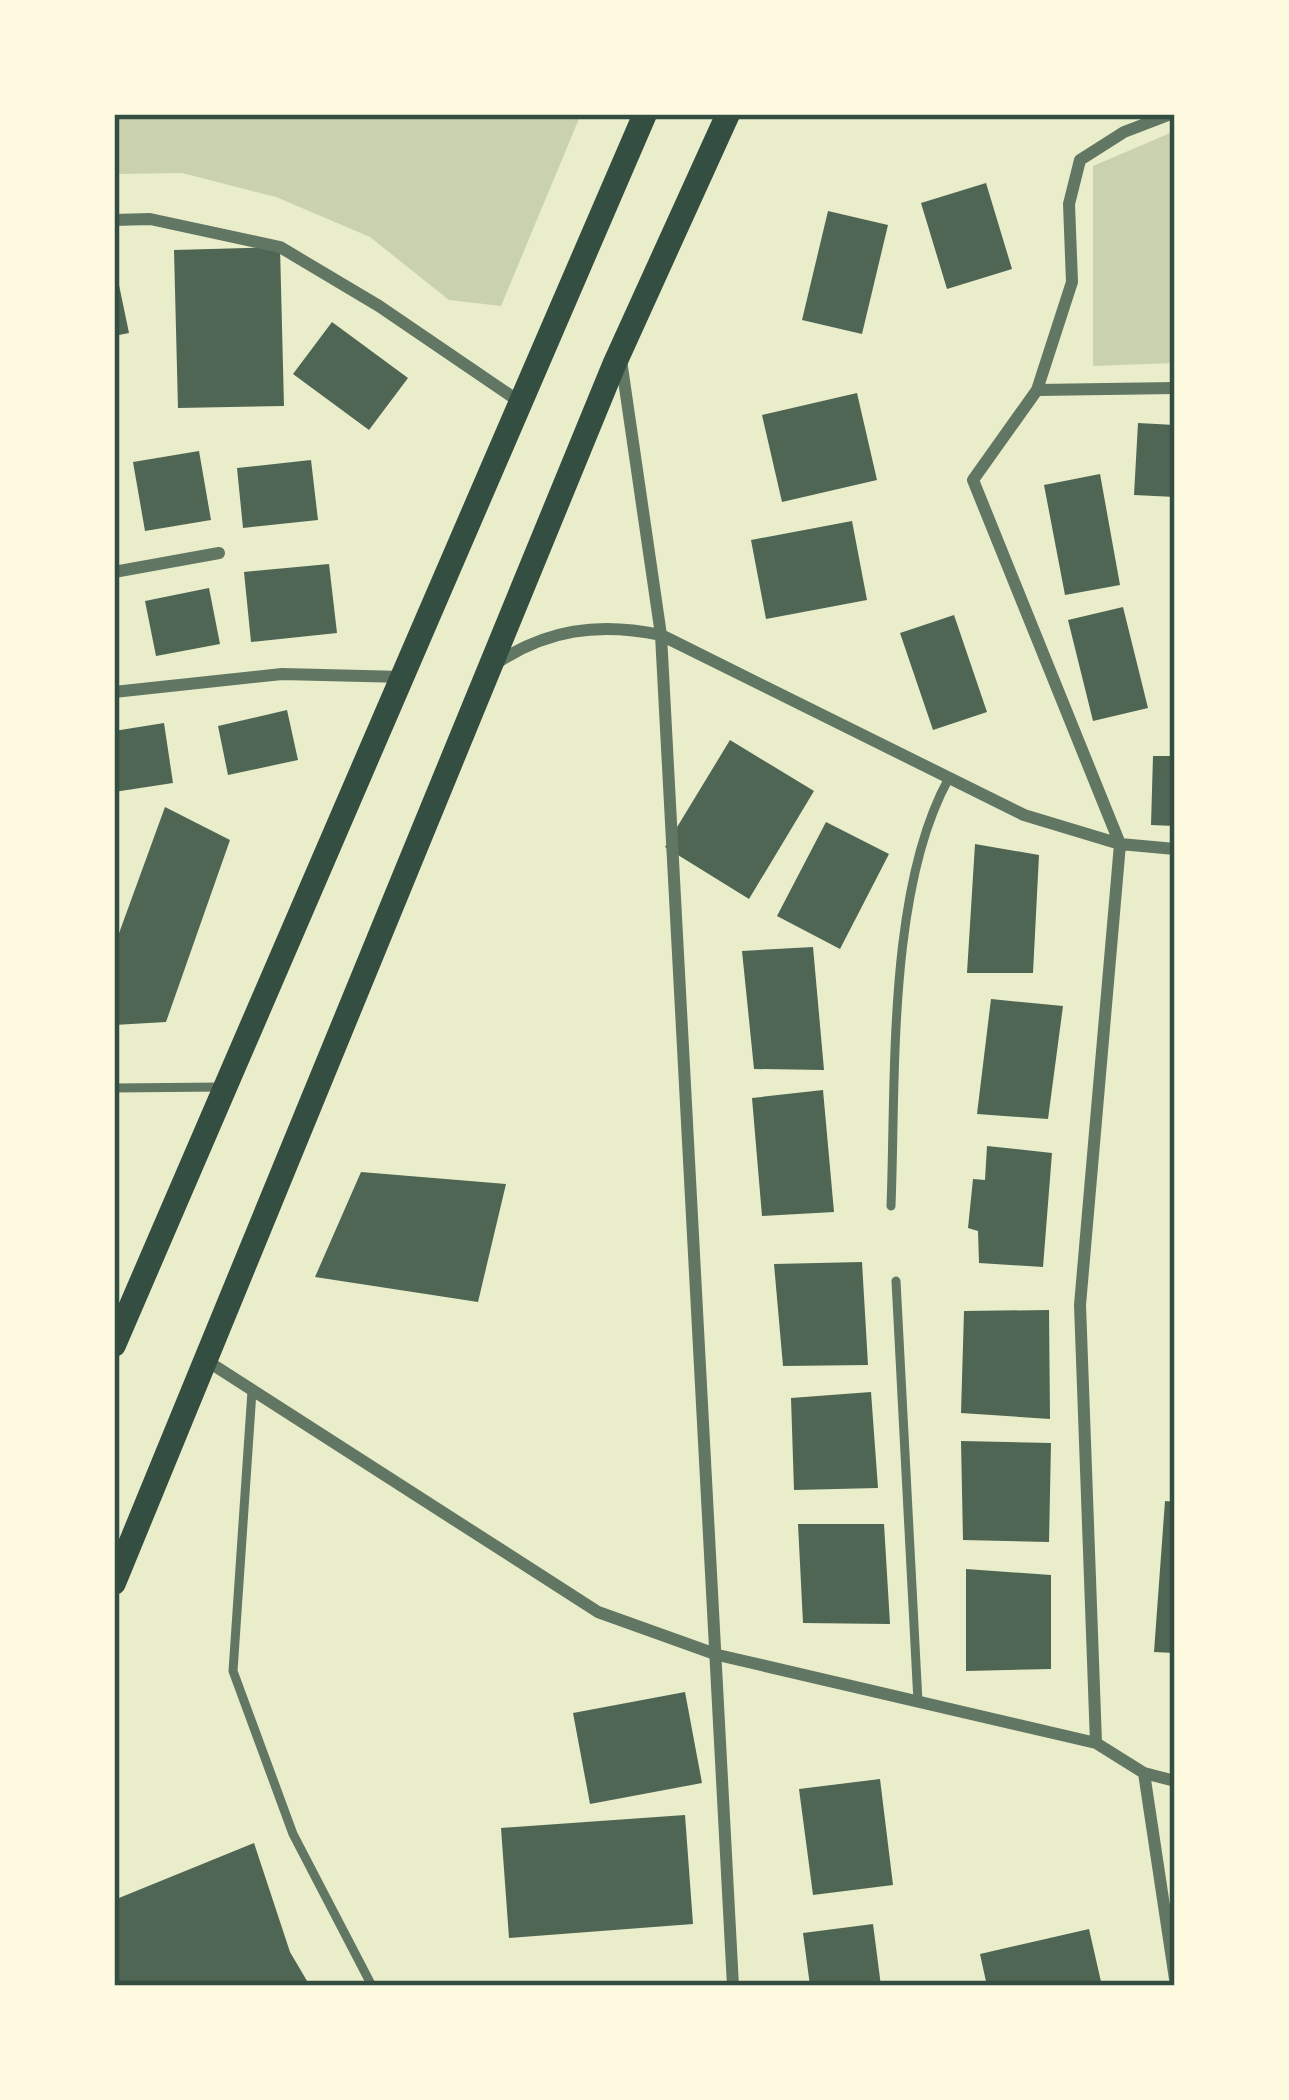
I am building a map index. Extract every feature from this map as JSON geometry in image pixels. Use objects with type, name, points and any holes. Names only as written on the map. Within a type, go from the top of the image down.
[{"type":"main road","points":[[114,1345],[524,405],[645,114]]},
{"type":"main road","points":[[114,1583],[620,352],[728,114]]},
{"type":"street","points":[[1096,1743],[1080,1305],[1120,844],[973,480],[1037,390],[1072,282],[1069,204],[1080,160],[1124,132],[1171,114]]},
{"type":"street","points":[[114,220],[151,219],[280,247],[380,305],[524,405]]},
{"type":"street","points":[[620,352],[661,635],[733,1986]]},
{"type":"street","points":[[1037,390],[1175,388]]},
{"type":"street","points":[[114,572],[219,554]]},
{"type":"street","points":[[488,670],[520,647],[561,631],[596,628],[661,635],[1024,815],[1120,844],[1175,848]]},
{"type":"street","points":[[114,692],[282,674],[405,677]]},
{"type":"street","points":[[203,1359],[598,1612],[718,1655],[1096,1743],[1144,1773],[1175,1781]]},
{"type":"street","points":[[1144,1773],[1175,1979]]},
{"type":"lane","points":[[891,1206],[899,976],[918,870],[935,803],[949,778]]},
{"type":"lane","points":[[114,1088],[227,1087]]},
{"type":"lane","points":[[896,1281],[918,1702]]},
{"type":"lane","points":[[252,1391],[233,1671],[293,1834],[372,1986]]},
{"type":"green space","points":[[114,114],[581,114],[501,306],[449,300],[370,237],[276,197],[182,173],[114,174]]},
{"type":"green space","points":[[1175,131],[1175,363],[1093,366],[1093,166]]},
{"type":"building","points":[[986,183],[1012,269],[947,289],[921,203]]},
{"type":"building","points":[[828,211],[888,225],[862,334],[802,320]]},
{"type":"building","points":[[280,247],[284,406],[178,408],[174,250]]},
{"type":"building","points":[[114,261],[129,333],[114,336]]},
{"type":"building","points":[[332,322],[408,378],[369,430],[293,374]]},
{"type":"building","points":[[857,393],[877,480],[782,502],[762,415]]},
{"type":"building","points":[[1138,423],[1175,425],[1175,497],[1134,495]]},
{"type":"building","points":[[199,451],[211,520],[145,531],[133,462]]},
{"type":"building","points":[[311,460],[318,520],[243,528],[237,468]]},
{"type":"building","points":[[1100,474],[1120,585],[1065,595],[1044,485]]},
{"type":"building","points":[[852,521],[867,600],[766,619],[751,540]]},
{"type":"building","points":[[329,564],[337,633],[251,642],[244,572]]},
{"type":"building","points":[[209,588],[220,644],[156,656],[145,601]]},
{"type":"building","points":[[1123,607],[1148,708],[1093,721],[1068,620]]},
{"type":"building","points":[[954,615],[987,712],[933,730],[900,633]]},
{"type":"building","points":[[287,710],[298,760],[228,775],[218,726]]},
{"type":"building","points":[[164,723],[173,783],[114,792],[114,731]]},
{"type":"building","points":[[730,740],[814,791],[749,899],[665,847]]},
{"type":"building","points":[[1153,756],[1175,756],[1175,826],[1151,825]]},
{"type":"building","points":[[165,807],[230,840],[166,1022],[114,1025],[114,947]]},
{"type":"building","points":[[826,822],[889,854],[840,949],[777,916]]},
{"type":"building","points":[[975,844],[1039,855],[1033,973],[967,973]]},
{"type":"building","points":[[813,947],[824,1070],[754,1069],[742,951]]},
{"type":"building","points":[[991,999],[1063,1006],[1048,1119],[977,1114]]},
{"type":"building","points":[[823,1090],[834,1212],[762,1216],[752,1098]]},
{"type":"building","points":[[987,1146],[1052,1153],[1043,1267],[979,1263],[978,1231],[968,1228],[973,1179],[985,1180]]},
{"type":"building","points":[[361,1172],[506,1184],[478,1302],[315,1277]]},
{"type":"building","points":[[862,1262],[868,1365],[783,1366],[774,1264]]},
{"type":"building","points":[[1049,1310],[1050,1419],[961,1413],[964,1311]]},
{"type":"building","points":[[871,1392],[878,1488],[794,1490],[791,1398]]},
{"type":"building","points":[[961,1441],[1051,1443],[1049,1542],[963,1540]]},
{"type":"building","points":[[1165,1501],[1175,1502],[1175,1653],[1154,1652]]},
{"type":"building","points":[[798,1524],[884,1524],[890,1624],[803,1623]]},
{"type":"building","points":[[966,1569],[1051,1575],[1051,1669],[966,1671]]},
{"type":"building","points":[[685,1692],[702,1783],[590,1804],[573,1713]]},
{"type":"building","points":[[880,1779],[893,1885],[813,1895],[799,1789]]},
{"type":"building","points":[[685,1815],[693,1924],[509,1938],[501,1828]]},
{"type":"building","points":[[254,1843],[290,1952],[310,1986],[114,1986],[114,1900]]},
{"type":"building","points":[[873,1924],[881,1986],[810,1986],[803,1933]]},
{"type":"building","points":[[1089,1929],[1102,1986],[987,1986],[980,1954]]}]
